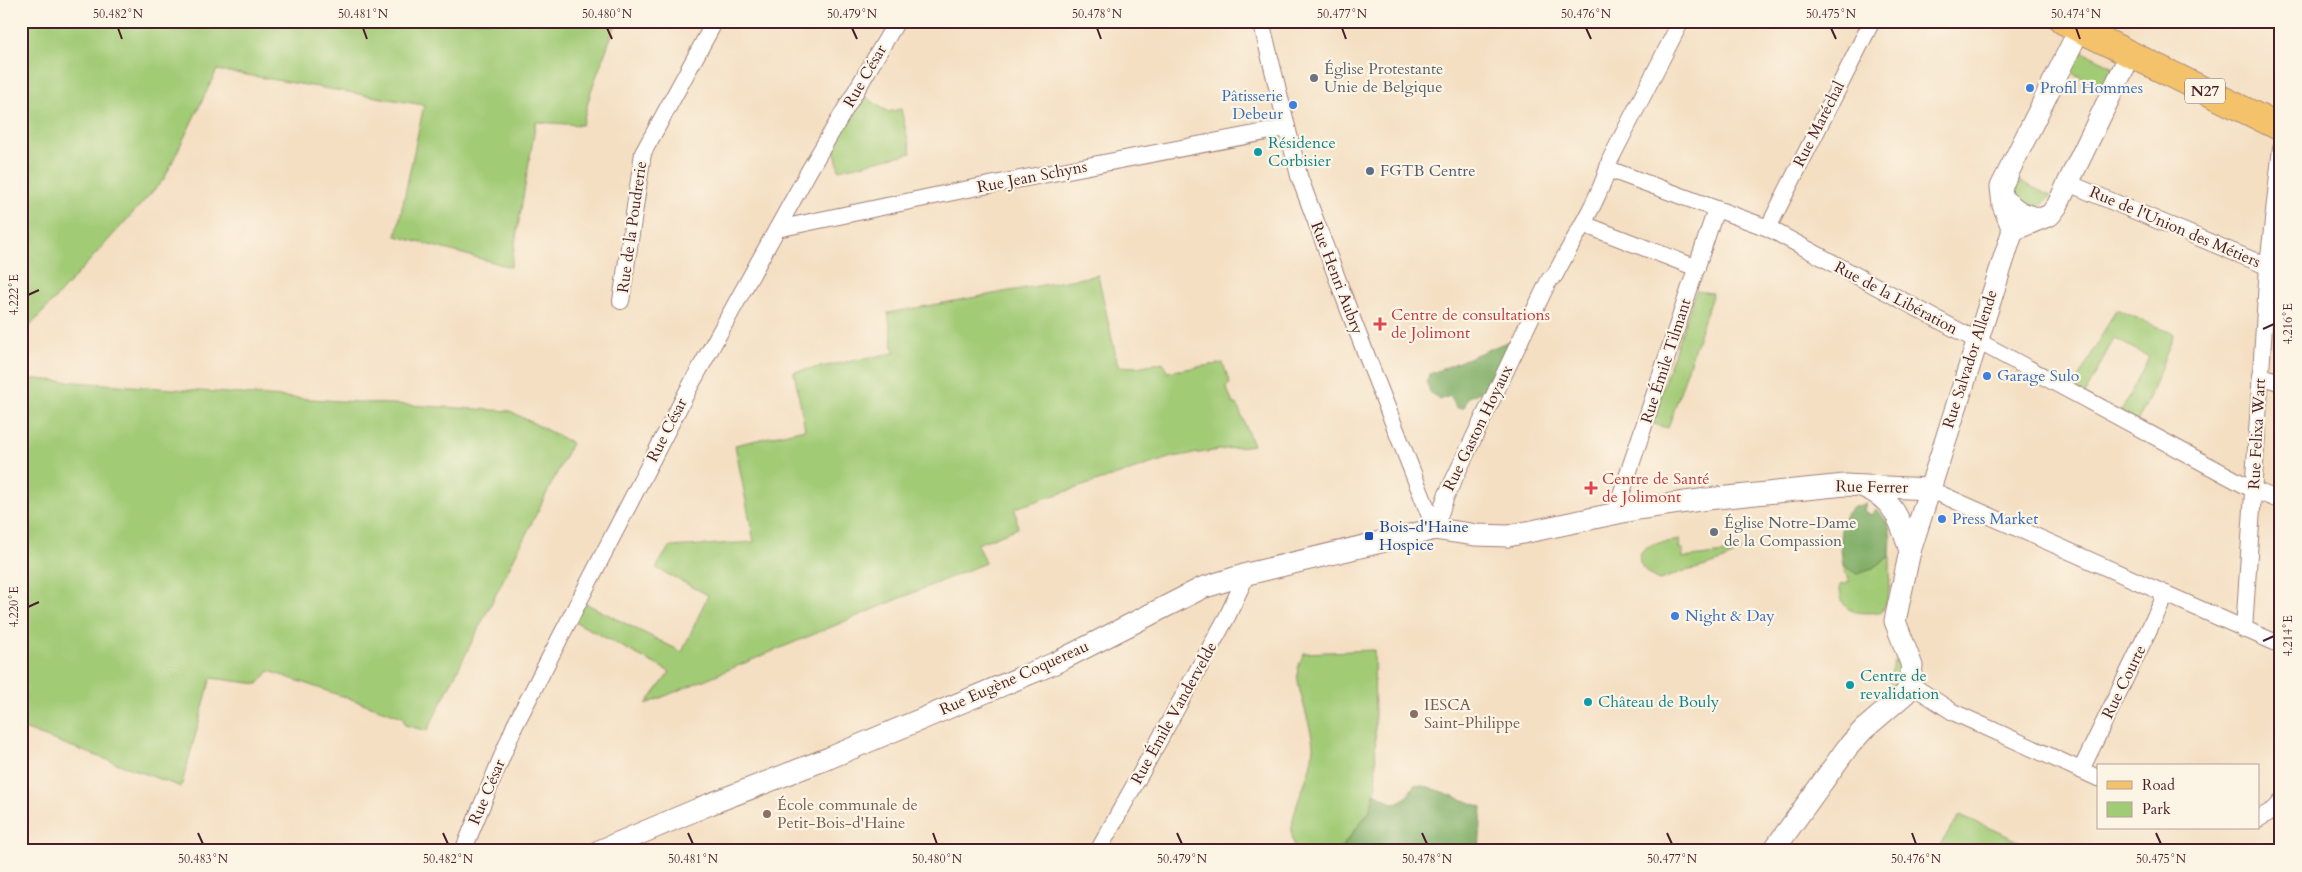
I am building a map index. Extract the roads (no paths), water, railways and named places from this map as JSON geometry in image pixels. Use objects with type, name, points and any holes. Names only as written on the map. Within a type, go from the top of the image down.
[{"type":"main road","name":"N27","points":[[2071,25],[2281,128]]},
{"type":"street","name":"Rue de la Poudrerie","points":[[621,301],[643,153],[715,21]]},
{"type":"street","name":"Rue César","points":[[462,851],[515,725],[688,390],[777,229],[897,21]]},
{"type":"street","name":"Rue Henri Aubry","points":[[1261,21],[1298,176],[1435,529]]},
{"type":"street","name":"Rue Gaston Hoyaux","points":[[1435,529],[1446,496],[1549,280],[1556,275],[1583,224],[1608,169],[1610,160],[1681,21]]},
{"type":"street","name":"Rue Maréchal","points":[[1768,228],[1872,21]]},
{"type":"street","points":[[2071,25],[2001,187],[2001,195],[2013,230],[2050,215],[2057,206],[2130,55]]},
{"type":"street","name":"Rue Jean Schyns","points":[[777,229],[963,190],[1287,128]]},
{"type":"street","name":"Rue Felixa Wart","points":[[2244,630],[2260,375],[2274,269],[2281,148]]},
{"type":"street","name":"Rue de la Libération","points":[[1608,169],[1768,228],[2254,490],[2281,501]]},
{"type":"street","name":"Rue de l'Union des Métiers","points":[[2068,183],[2274,269]]},
{"type":"street","points":[[2001,195],[2021,210],[2044,218]]},
{"type":"street","name":"Rue Émile Tilmant","points":[[1615,513],[1716,209]]},
{"type":"street","points":[[1583,224],[1697,268]]},
{"type":"street","name":"Rue Salvador Allende","points":[[1910,684],[1912,666],[1895,621],[1910,551],[2013,230]]},
{"type":"street","points":[[2260,375],[2281,383]]},
{"type":"street","points":[[1856,484],[1885,499],[1899,519],[1910,551]]},
{"type":"street","name":"Rue Ferrer","points":[[1435,529],[1476,535],[1508,536],[1615,513],[1707,499],[1856,484],[1929,489],[2281,645]]},
{"type":"street","name":"Rue Eugène Coquereau","points":[[600,851],[710,804],[829,758],[1046,666],[1202,588],[1247,574],[1435,529]]},
{"type":"street","name":"Rue Émile Vandervelde","points":[[1098,851],[1227,617],[1247,574]]},
{"type":"street","name":"Rue Courte","points":[[2082,770],[2166,594]]},
{"type":"street","points":[[1772,851],[1847,748],[1863,730],[1900,699],[1910,684],[1953,712],[2097,778]]},
{"type":"street","points":[[2260,818],[2275,809],[2281,802]]},
{"type":"place","name":"Église Protestante Unie de Belgique","points":[[1314,78]]},
{"type":"place","name":"Profil Hommes","points":[[2030,88]]},
{"type":"place","name":"Pâtisserie Debeur","points":[[1293,105]]},
{"type":"place","name":"Résidence Corbisier","points":[[1258,152]]},
{"type":"place","name":"FGTB Centre","points":[[1370,171]]},
{"type":"place","name":"Centre de consultations de Jolimont","points":[[1380,324]]},
{"type":"place","name":"Garage Sulo","points":[[1987,376]]},
{"type":"place","name":"Centre de Santé de Jolimont","points":[[1591,488]]},
{"type":"place","name":"Press Market","points":[[1942,519]]},
{"type":"place","name":"Église Notre-Dame de la Compassion","points":[[1714,532]]},
{"type":"place","name":"Bois-d'Haine Hospice","points":[[1369,536]]},
{"type":"place","name":"Night & Day","points":[[1675,616]]},
{"type":"place","name":"Centre de revalidation","points":[[1850,685]]},
{"type":"place","name":"Château de Bouly","points":[[1588,702]]},
{"type":"place","name":"IESCA Saint-Philippe","points":[[1414,714]]},
{"type":"place","name":"École communale de Petit-Bois-d'Haine","points":[[767,814]]}]
